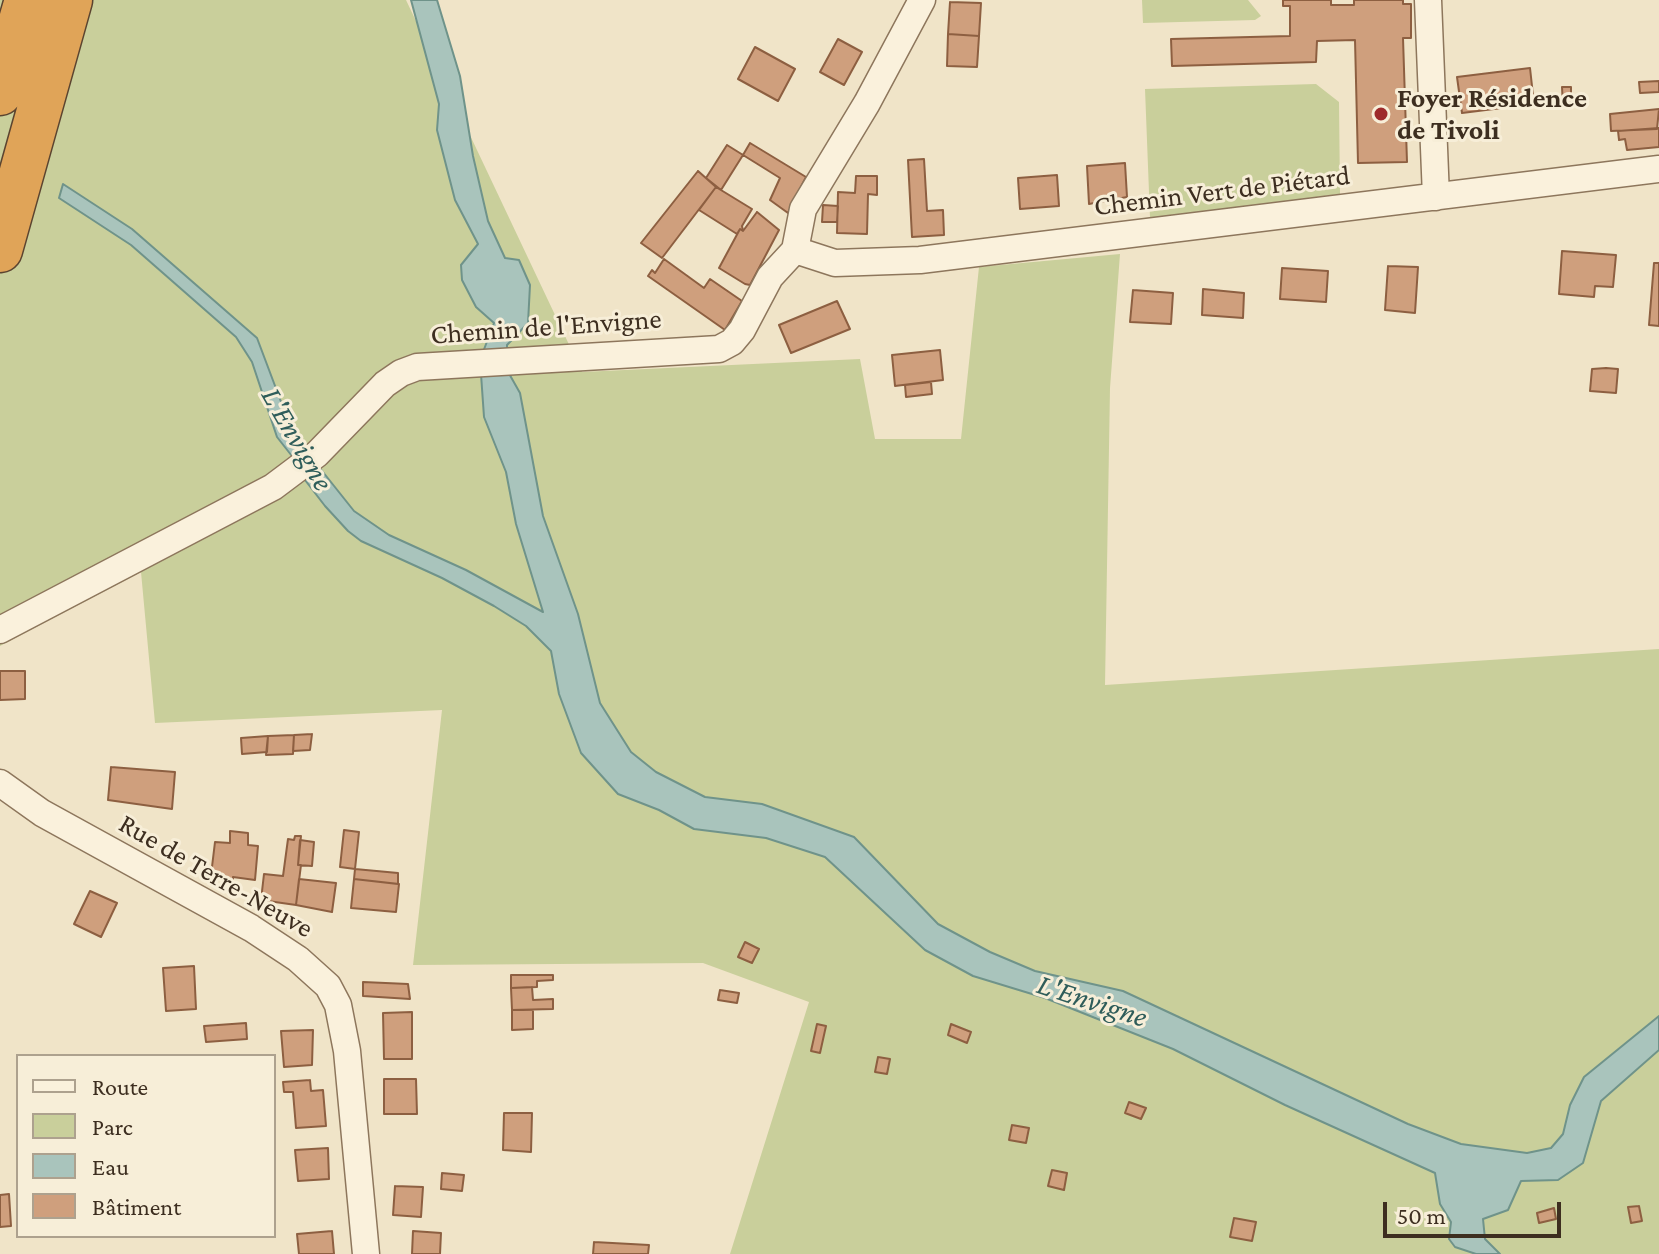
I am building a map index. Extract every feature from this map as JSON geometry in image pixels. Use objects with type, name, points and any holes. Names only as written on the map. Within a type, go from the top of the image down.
[{"type":"highway","points":[[0,93],[27,0]]},
{"type":"highway","points":[[0,250],[70,0]]},
{"type":"street","points":[[795,250],[803,209],[867,103],[922,0]]},
{"type":"street","points":[[1428,0],[1436,197]]},
{"type":"street","name":"Chemin Vert de Piétard","points":[[795,250],[835,263],[920,260],[1659,169]]},
{"type":"street","name":"Chemin de l'Envigne","points":[[0,630],[253,499],[317,454],[385,384],[401,373],[417,367],[719,349],[742,330],[770,277],[795,250]]},
{"type":"street","name":"Rue de Terre-Neuve","points":[[0,783],[42,813],[251,928],[298,959],[328,986],[338,1005],[347,1051],[366,1254]]},
{"type":"green space","points":[[0,0],[406,0],[582,372],[860,359],[875,439],[961,439],[979,267],[1120,254],[1110,388],[1105,685],[1659,649],[1659,1254],[730,1254],[809,1002],[703,963],[413,965],[442,710],[155,723],[141,572],[0,646]]},
{"type":"green space","points":[[1142,0],[1248,0],[1261,16],[1255,20],[1143,23]]},
{"type":"green space","points":[[1316,84],[1339,102],[1340,194],[1150,218],[1145,89]]},
{"type":"water","name":"L'Envigne","points":[[411,0],[437,0],[460,76],[473,156],[488,221],[505,258],[519,260],[530,285],[528,323],[507,345],[507,370],[520,393],[543,516],[578,614],[600,703],[631,752],[656,772],[705,797],[762,804],[854,837],[938,924],[990,952],[1035,971],[1123,991],[1408,1124],[1461,1144],[1527,1153],[1551,1148],[1563,1134],[1570,1105],[1584,1077],[1659,1016],[1659,1050],[1601,1101],[1583,1163],[1558,1180],[1521,1181],[1508,1210],[1483,1219],[1485,1239],[1500,1254],[1476,1254],[1455,1247],[1449,1239],[1451,1222],[1440,1204],[1435,1173],[1285,1105],[1173,1049],[1045,998],[973,976],[925,950],[825,857],[766,838],[694,829],[659,810],[618,794],[581,753],[559,694],[551,651],[526,626],[494,606],[361,541],[348,531],[305,480],[306,474],[277,437],[252,362],[236,337],[131,245],[59,198],[63,184],[132,229],[257,338],[286,415],[307,452],[354,511],[389,535],[466,570],[543,612],[516,524],[506,472],[484,417],[480,360],[494,323],[476,307],[462,280],[461,265],[478,244],[455,200],[437,130],[439,104]]},
{"type":"building","name":"Foyer Résidence de Tivoli","points":[[1283,0],[1331,0],[1331,5],[1354,5],[1354,0],[1403,0],[1403,4],[1411,4],[1411,38],[1403,38],[1407,162],[1358,163],[1355,40],[1317,41],[1316,62],[1172,66],[1171,39],[1290,36],[1290,6],[1283,6]]},
{"type":"building","points":[[950,2],[981,3],[979,36],[948,34]]},
{"type":"building","points":[[948,34],[979,36],[977,67],[947,66]]},
{"type":"building","points":[[838,39],[862,52],[844,85],[820,72]]},
{"type":"building","points":[[755,47],[795,69],[778,101],[738,79]]},
{"type":"building","points":[[1530,68],[1534,104],[1462,113],[1457,77]]},
{"type":"building","points":[[1659,81],[1659,92],[1640,93],[1639,82]]},
{"type":"building","points":[[1562,87],[1571,87],[1571,106],[1563,107]]},
{"type":"building","points":[[1659,109],[1657,129],[1611,131],[1610,114]]},
{"type":"building","points":[[1659,128],[1659,147],[1627,150],[1625,139],[1619,140],[1618,131]]},
{"type":"building","points":[[750,143],[806,177],[788,213],[770,200],[780,178],[743,155]]},
{"type":"building","points":[[727,145],[743,155],[721,190],[706,178]]},
{"type":"building","points":[[924,159],[927,211],[943,210],[944,235],[912,237],[908,160]]},
{"type":"building","points":[[1125,163],[1127,197],[1089,204],[1087,166]]},
{"type":"building","points":[[698,171],[716,187],[662,258],[641,243]]},
{"type":"building","points":[[1057,175],[1059,206],[1020,209],[1018,178]]},
{"type":"building","points":[[856,176],[877,176],[877,195],[868,194],[867,234],[837,233],[838,192],[855,193]]},
{"type":"building","points":[[716,187],[752,209],[742,226],[743,231],[740,229],[737,234],[699,210]]},
{"type":"building","points":[[823,205],[838,206],[837,222],[822,222]]},
{"type":"building","points":[[757,212],[779,230],[750,285],[719,268],[740,229],[743,231]]},
{"type":"building","points":[[1562,251],[1616,255],[1613,287],[1595,286],[1594,297],[1559,294]]},
{"type":"building","points":[[664,259],[704,288],[710,279],[742,301],[725,330],[648,276],[652,270],[655,273]]},
{"type":"building","points":[[1654,263],[1659,263],[1659,326],[1649,325]]},
{"type":"building","points":[[1388,266],[1418,267],[1415,313],[1385,310]]},
{"type":"building","points":[[1282,268],[1328,271],[1326,302],[1280,299]]},
{"type":"building","points":[[1203,289],[1244,293],[1243,318],[1202,315]]},
{"type":"building","points":[[1133,290],[1173,293],[1171,324],[1130,322]]},
{"type":"building","points":[[837,301],[850,329],[791,353],[779,325]]},
{"type":"building","points":[[940,350],[943,380],[895,386],[892,355]]},
{"type":"building","points":[[1592,369],[1618,369],[1616,393],[1590,391]]},
{"type":"building","points":[[931,382],[932,394],[906,397],[905,385]]},
{"type":"building","points":[[0,671],[25,671],[25,699],[0,700]]},
{"type":"building","points":[[312,734],[310,750],[293,751],[294,735]]},
{"type":"building","points":[[294,735],[293,754],[266,755],[268,736]]},
{"type":"building","points":[[268,736],[267,752],[242,754],[241,738]]},
{"type":"building","points":[[111,767],[175,772],[172,809],[108,800]]},
{"type":"building","points":[[344,830],[359,832],[355,869],[340,867]]},
{"type":"building","points":[[230,831],[248,833],[248,845],[258,846],[255,880],[233,877],[233,883],[223,882],[224,876],[211,875],[215,842],[230,843]]},
{"type":"building","points":[[295,836],[301,836],[296,905],[261,900],[264,874],[283,876],[288,839],[294,840]]},
{"type":"building","points":[[300,840],[314,842],[312,866],[298,865]]},
{"type":"building","points":[[355,869],[398,873],[398,884],[354,879]]},
{"type":"building","points":[[299,879],[336,883],[332,912],[296,905]]},
{"type":"building","points":[[354,879],[399,884],[396,912],[351,908]]},
{"type":"building","points":[[90,891],[117,903],[101,937],[74,924]]},
{"type":"building","points":[[745,942],[759,949],[752,963],[738,957]]},
{"type":"building","points":[[194,966],[196,1009],[166,1011],[163,968]]},
{"type":"building","points":[[511,975],[553,975],[553,980],[537,981],[537,987],[511,988]]},
{"type":"building","points":[[363,982],[408,984],[410,999],[363,996]]},
{"type":"building","points":[[532,987],[533,1000],[553,999],[553,1009],[512,1010],[511,988]]},
{"type":"building","points":[[720,990],[739,993],[737,1003],[718,1000]]},
{"type":"building","points":[[512,1010],[533,1010],[533,1029],[512,1030]]},
{"type":"building","points":[[412,1012],[412,1059],[384,1059],[383,1013]]},
{"type":"building","points":[[246,1023],[247,1039],[206,1042],[204,1026]]},
{"type":"building","points":[[817,1024],[826,1026],[820,1053],[811,1051]]},
{"type":"building","points":[[951,1024],[971,1032],[967,1043],[948,1035]]},
{"type":"building","points":[[313,1030],[312,1065],[284,1067],[281,1031]]},
{"type":"building","points":[[878,1057],[890,1059],[887,1074],[875,1072]]},
{"type":"building","points":[[384,1079],[416,1079],[417,1114],[384,1114]]},
{"type":"building","points":[[310,1080],[311,1091],[323,1090],[326,1126],[296,1128],[293,1092],[284,1092],[283,1082]]},
{"type":"building","points":[[1129,1102],[1146,1108],[1141,1119],[1125,1113]]},
{"type":"building","points":[[504,1113],[532,1113],[531,1152],[503,1150]]},
{"type":"building","points":[[1012,1125],[1029,1128],[1026,1143],[1009,1140]]},
{"type":"building","points":[[328,1148],[329,1179],[298,1181],[295,1150]]},
{"type":"building","points":[[1052,1170],[1067,1173],[1064,1190],[1048,1186]]},
{"type":"building","points":[[442,1173],[464,1175],[462,1191],[441,1189]]},
{"type":"building","points":[[395,1186],[423,1187],[421,1217],[393,1215]]},
{"type":"building","points":[[9,1194],[11,1226],[0,1227],[0,1195]]},
{"type":"building","points":[[1639,1206],[1642,1221],[1631,1223],[1628,1207]]},
{"type":"building","points":[[1554,1208],[1556,1219],[1539,1223],[1537,1213]]},
{"type":"building","points":[[1234,1218],[1256,1222],[1252,1241],[1230,1237]]},
{"type":"building","points":[[332,1231],[334,1254],[299,1254],[297,1234]]},
{"type":"building","points":[[413,1231],[441,1233],[440,1254],[412,1254]]},
{"type":"building","points":[[594,1242],[649,1245],[648,1254],[593,1254]]},
{"type":"place","name":"Foyer Résidence de Tivoli","points":[[1381,114]]}]
